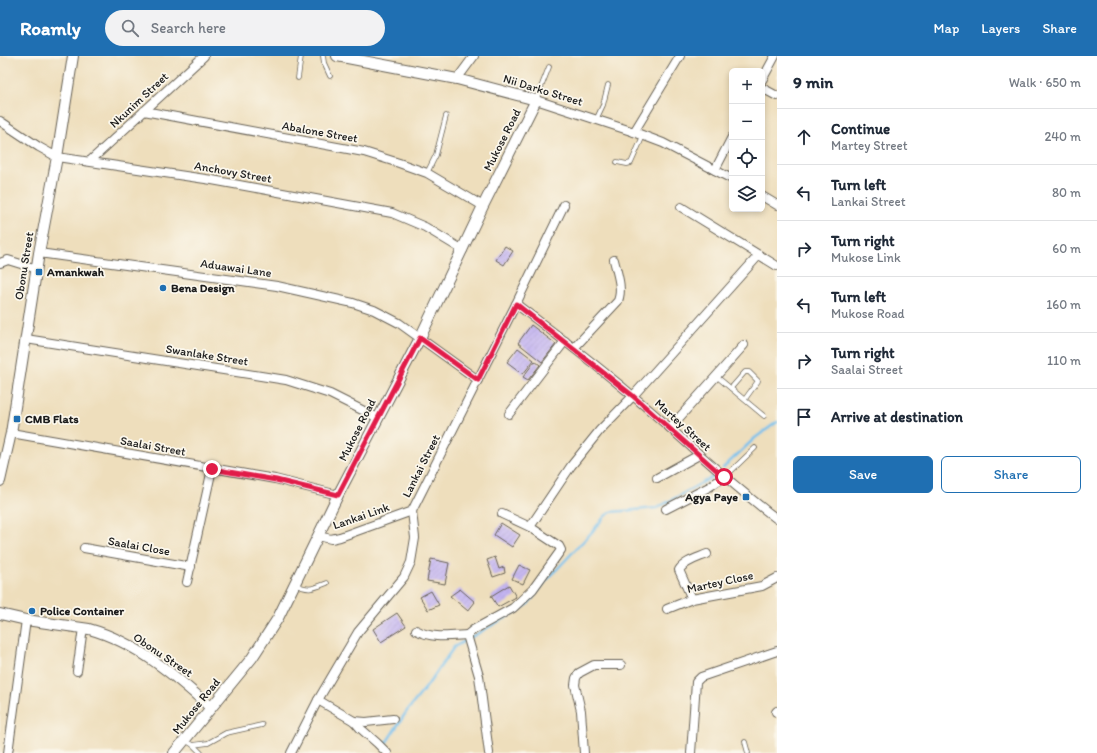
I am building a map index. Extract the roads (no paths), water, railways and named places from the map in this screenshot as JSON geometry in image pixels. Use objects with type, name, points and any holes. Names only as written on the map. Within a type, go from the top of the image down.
[{"type":"street","name":"Obonu Street","points":[[0,481],[10,433],[36,269],[57,157],[73,56]]},
{"type":"street","name":"Nkunim Street","points":[[90,161],[204,56]]},
{"type":"street","name":"Nii Darko Street","points":[[337,56],[372,59],[457,78],[536,100],[663,143],[729,177]]},
{"type":"street","points":[[457,78],[474,56]]},
{"type":"street","points":[[634,132],[680,56]]},
{"type":"street","points":[[765,74],[775,56]]},
{"type":"street","points":[[765,90],[777,96]]},
{"type":"street","name":"Mukose Road","points":[[174,753],[189,742],[211,708],[262,643],[278,618],[338,495],[420,338],[483,206],[536,100]]},
{"type":"street","name":"Abalone Street","points":[[144,111],[345,148],[400,162],[427,173],[483,206]]},
{"type":"street","name":"Anchovy Street","points":[[0,121],[57,157],[212,180],[392,213],[425,227],[463,250]]},
{"type":"street","points":[[715,170],[730,140]]},
{"type":"street","points":[[765,198],[777,205]]},
{"type":"street","name":"Lankai Street","points":[[291,753],[318,700],[358,632],[404,577],[411,562],[415,538],[412,511],[564,205]]},
{"type":"street","points":[[681,207],[777,266]]},
{"type":"street","name":"Aduawai Lane","points":[[39,253],[277,286],[360,305],[385,316],[420,338],[478,380]]},
{"type":"street","points":[[530,527],[571,466],[600,430],[633,396],[759,255]]},
{"type":"street","points":[[0,263],[8,260],[36,269]]},
{"type":"street","points":[[574,348],[618,301],[620,289],[614,260]]},
{"type":"street","name":"Martey Street","points":[[516,304],[574,348],[633,396],[746,496],[777,519]]},
{"type":"street","name":"Swanlake Street","points":[[26,339],[286,380],[330,394],[378,418]]},
{"type":"street","points":[[509,414],[565,341]]},
{"type":"street","points":[[670,428],[744,345]]},
{"type":"street","name":"Saalai Street","points":[[10,433],[276,480],[338,495]]},
{"type":"street","points":[[657,478],[699,455]]},
{"type":"street","points":[[187,582],[212,469]]},
{"type":"street","points":[[666,509],[709,488],[724,477]]},
{"type":"street","name":"Lankai Link","points":[[318,536],[331,539],[340,537],[412,511]]},
{"type":"street","points":[[416,630],[424,634],[444,637],[467,636],[473,630],[513,608],[533,589],[561,550],[559,546],[530,527],[502,514]]},
{"type":"street","name":"Saalai Close","points":[[84,548],[191,567]]},
{"type":"street","points":[[692,599],[680,570],[682,566],[707,554]]},
{"type":"street","name":"Martey Close","points":[[667,609],[692,599],[762,586],[777,578]]},
{"type":"street","name":"Obonu Street","points":[[0,614],[26,620],[98,631],[139,652],[186,686],[211,708]]},
{"type":"street","points":[[8,753],[26,620]]},
{"type":"street","points":[[77,671],[83,628]]},
{"type":"street","points":[[467,636],[479,676],[489,753]]},
{"type":"street","points":[[691,753],[696,682],[701,677],[777,651]]},
{"type":"street","points":[[584,753],[581,711],[575,684],[576,678],[579,673],[594,665],[621,665]]},
{"type":"street","points":[[318,700],[354,721],[387,753]]},
{"type":"street","points":[[354,721],[366,722],[394,719]]},
{"type":"lane","points":[[298,78],[301,56]]},
{"type":"lane","points":[[323,56],[324,63],[330,76]]},
{"type":"lane","points":[[536,100],[549,67]]},
{"type":"lane","points":[[596,120],[603,105],[608,85]]},
{"type":"lane","points":[[427,173],[436,155],[446,116]]},
{"type":"lane","points":[[617,162],[627,164],[631,162],[643,136]]},
{"type":"lane","points":[[731,388],[745,372],[749,372],[758,380],[745,399]]},
{"type":"lane","points":[[716,376],[764,416]]},
{"type":"lane","points":[[724,477],[754,448]]},
{"type":"lane","points":[[294,584],[310,589],[326,583]]},
{"type":"lane","points":[[189,742],[208,743],[226,733],[262,725]]},
{"type":"lane","points":[[189,742],[202,753]]},
{"type":"lane","points":[[745,742],[748,753]]},
{"type":"waterway","points":[[723,468],[755,438],[777,422]]},
{"type":"waterway","points":[[384,746],[407,711],[427,686],[454,647],[527,605],[544,583],[605,516],[611,512],[657,508],[714,476]]},
{"type":"place","name":"Amankwah","points":[[39,272]]},
{"type":"place","name":"Bena Design","points":[[163,288]]},
{"type":"place","name":"CMB Flats","points":[[17,419]]},
{"type":"place","name":"Agya Paye","points":[[746,497]]},
{"type":"place","name":"Police Container","points":[[32,611]]}]
